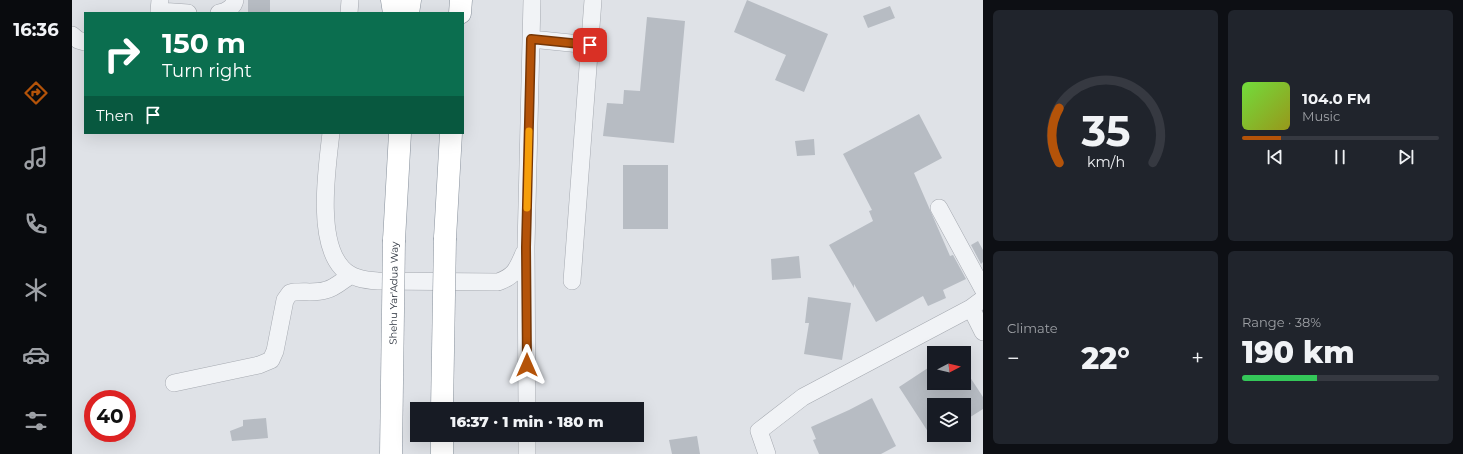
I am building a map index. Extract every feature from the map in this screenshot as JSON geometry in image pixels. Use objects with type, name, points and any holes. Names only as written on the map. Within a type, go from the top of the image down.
[{"type":"highway","points":[[392,0],[394,12]]},
{"type":"highway","points":[[408,12],[410,0]]},
{"type":"highway","points":[[460,12],[461,0]]},
{"type":"highway","name":"Shehu Yar'Adua Way","points":[[391,454],[394,240],[399,134]]},
{"type":"highway","points":[[442,402],[444,238],[451,134]]},
{"type":"highway","points":[[442,442],[442,454]]},
{"type":"street","points":[[160,0],[159,11],[174,12]]},
{"type":"street","points":[[221,12],[230,8],[235,0]]},
{"type":"street","points":[[349,12],[350,0]]},
{"type":"street","points":[[527,402],[526,247],[532,0]]},
{"type":"street","points":[[572,281],[593,0]]},
{"type":"street","points":[[72,35],[78,40],[84,42]]},
{"type":"street","points":[[531,39],[590,45]]},
{"type":"street","points":[[331,134],[327,164],[326,226],[333,256],[342,268],[350,275],[361,280],[378,281],[498,282],[508,278],[515,272],[526,247]]},
{"type":"street","points":[[939,208],[983,289]]},
{"type":"street","points":[[174,383],[259,365],[271,360],[275,351],[285,300],[290,293],[298,291],[325,291],[334,287],[350,275]]},
{"type":"street","points":[[767,454],[759,431],[803,397],[977,303],[983,332]]},
{"type":"street","points":[[527,442],[527,454]]},
{"type":"building","points":[[248,0],[270,0],[270,12],[248,12]]},
{"type":"building","points":[[747,0],[828,34],[804,92],[775,80],[786,55],[734,32]]},
{"type":"building","points":[[890,6],[895,18],[868,28],[863,16]]},
{"type":"building","points":[[647,17],[685,21],[674,143],[603,136],[607,103],[623,104],[624,90],[640,91]]},
{"type":"building","points":[[919,114],[942,158],[914,173],[950,256],[953,255],[966,279],[943,290],[946,298],[928,306],[923,296],[876,322],[829,245],[873,221],[869,211],[872,210],[843,154]]},
{"type":"building","points":[[814,139],[815,155],[797,156],[795,141]]},
{"type":"building","points":[[623,165],[668,165],[668,229],[623,229]]},
{"type":"building","points":[[978,241],[983,250],[983,262],[981,264],[971,245]]},
{"type":"building","points":[[799,256],[801,278],[772,280],[771,259]]},
{"type":"building","points":[[808,297],[851,303],[842,360],[804,354],[809,323],[805,323]]},
{"type":"building","points":[[927,369],[927,390],[971,390],[971,379],[983,397],[983,409],[971,417],[971,398],[927,398],[927,430],[899,387]]},
{"type":"building","points":[[872,398],[896,446],[881,454],[819,454],[813,440],[816,439],[811,427]]},
{"type":"building","points":[[266,418],[268,438],[232,441],[230,431],[243,426],[243,420]]},
{"type":"building","points":[[697,436],[700,454],[672,454],[669,440]]},
{"type":"slow traffic","points":[[527,208],[529,131]]},
{"type":"route","points":[[527,365],[526,247],[531,39],[590,45]]}]
